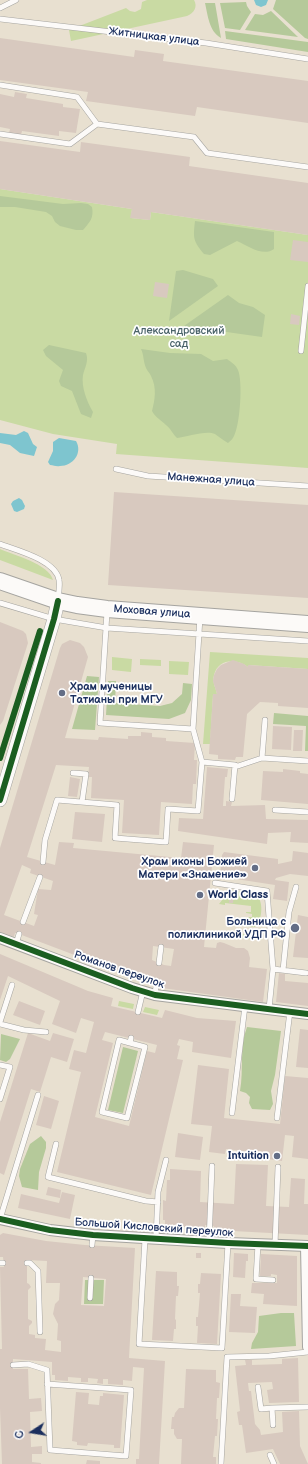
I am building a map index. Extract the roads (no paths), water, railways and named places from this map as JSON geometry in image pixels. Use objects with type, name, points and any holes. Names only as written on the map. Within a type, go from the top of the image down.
[{"type":"main road","name":"Моховая улица","points":[[0,581],[58,601],[77,605],[107,609],[308,624]]},
{"type":"street","points":[[0,800],[58,601]]},
{"type":"street","name":"Романов переулок","points":[[0,938],[17,939],[143,991],[155,990],[245,1006],[308,1014]]},
{"type":"street","name":"Большой Кисловский переулок","points":[[0,1219],[92,1240],[156,1239],[307,1246]]},
{"type":"street","points":[[307,1246],[308,1347]]},
{"type":"lane","points":[[0,8],[16,0]]},
{"type":"lane","name":"Житницкая улица","points":[[0,19],[206,43],[308,59]]},
{"type":"lane","points":[[0,86],[77,97],[97,124]]},
{"type":"lane","points":[[0,134],[70,144],[97,124],[194,137],[207,154],[308,167]]},
{"type":"lane","points":[[301,351],[308,286]]},
{"type":"lane","name":"Манежная улица","points":[[116,469],[148,476],[308,486]]},
{"type":"lane","points":[[0,544],[46,562],[53,568],[59,578],[58,601]]},
{"type":"lane","points":[[0,603],[54,619],[107,628],[308,642]]},
{"type":"lane","points":[[107,609],[100,723],[193,729]]},
{"type":"lane","points":[[43,862],[45,840],[57,800],[117,805],[115,838],[166,842],[168,809],[198,811],[202,762],[193,729],[200,616]]},
{"type":"lane","points":[[262,758],[265,720]]},
{"type":"lane","points":[[202,762],[238,766],[262,758],[308,761]]},
{"type":"lane","points":[[232,799],[235,765]]},
{"type":"lane","points":[[73,773],[86,774],[82,802]]},
{"type":"lane","points":[[276,810],[308,812]]},
{"type":"lane","points":[[24,922],[40,877]]},
{"type":"lane","points":[[215,884],[267,891],[273,969],[269,1009]]},
{"type":"lane","points":[[282,970],[289,912],[296,888]]},
{"type":"lane","points":[[159,963],[161,947]]},
{"type":"lane","points":[[273,969],[306,973]]},
{"type":"lane","points":[[12,985],[0,1023],[24,1030],[46,1032]]},
{"type":"lane","points":[[138,1012],[143,991]]},
{"type":"lane","points":[[232,1113],[245,1006]]},
{"type":"lane","points":[[277,1118],[290,1012]]},
{"type":"lane","points":[[119,1040],[131,1041],[145,1047],[127,1118],[102,1112],[119,1040]]},
{"type":"lane","points":[[0,1064],[10,1067],[0,1099]]},
{"type":"lane","points":[[0,1219],[38,1095]]},
{"type":"lane","points":[[56,1144],[48,1177],[146,1201],[158,1202]]},
{"type":"lane","points":[[156,1239],[158,1192],[166,1160]]},
{"type":"lane","points":[[209,1242],[212,1166]]},
{"type":"lane","points":[[275,1245],[278,1166]]},
{"type":"lane","points":[[145,1239],[139,1344],[214,1348],[222,1348],[228,1243]]},
{"type":"lane","points":[[258,1244],[256,1279],[274,1280]]},
{"type":"lane","points":[[27,1263],[30,1263],[38,1271],[40,1332]]},
{"type":"lane","points":[[90,1278],[90,1298]]},
{"type":"lane","points":[[221,1464],[227,1357],[269,1356],[308,1352]]},
{"type":"lane","points":[[13,1365],[28,1364],[47,1370],[47,1384],[50,1450],[126,1456],[131,1390],[47,1384]]},
{"type":"lane","points":[[258,1387],[261,1409],[308,1407]]},
{"type":"lane","points":[[272,1408],[273,1425]]},
{"type":"lane","points":[[270,1455],[274,1464]]},
{"type":"water","points":[[254,0],[268,0],[266,5],[261,7],[256,5]]},
{"type":"water","points":[[24,431],[28,433],[33,444],[37,447],[34,456],[20,453],[10,445],[0,443],[0,433],[16,435]]},
{"type":"water","points":[[59,438],[76,441],[78,450],[76,458],[69,464],[59,466],[50,465],[48,462],[53,451],[53,442]]},
{"type":"water","points":[[19,498],[25,506],[24,509],[17,512],[14,511],[11,504]]},
{"type":"place","name":"Храм мученицы Татианы при МГУ","points":[[62,693]]},
{"type":"place","name":"Храм иконы Божией Матери «Знамение»","points":[[255,868]]},
{"type":"place","name":"World Class","points":[[200,895]]},
{"type":"place","name":"Больница с поликлиникой УДП РФ","points":[[295,928]]},
{"type":"place","name":"Intuition","points":[[277,1156]]},
{"type":"park label","name":"Александровский сад","points":[[179,337]]}]
